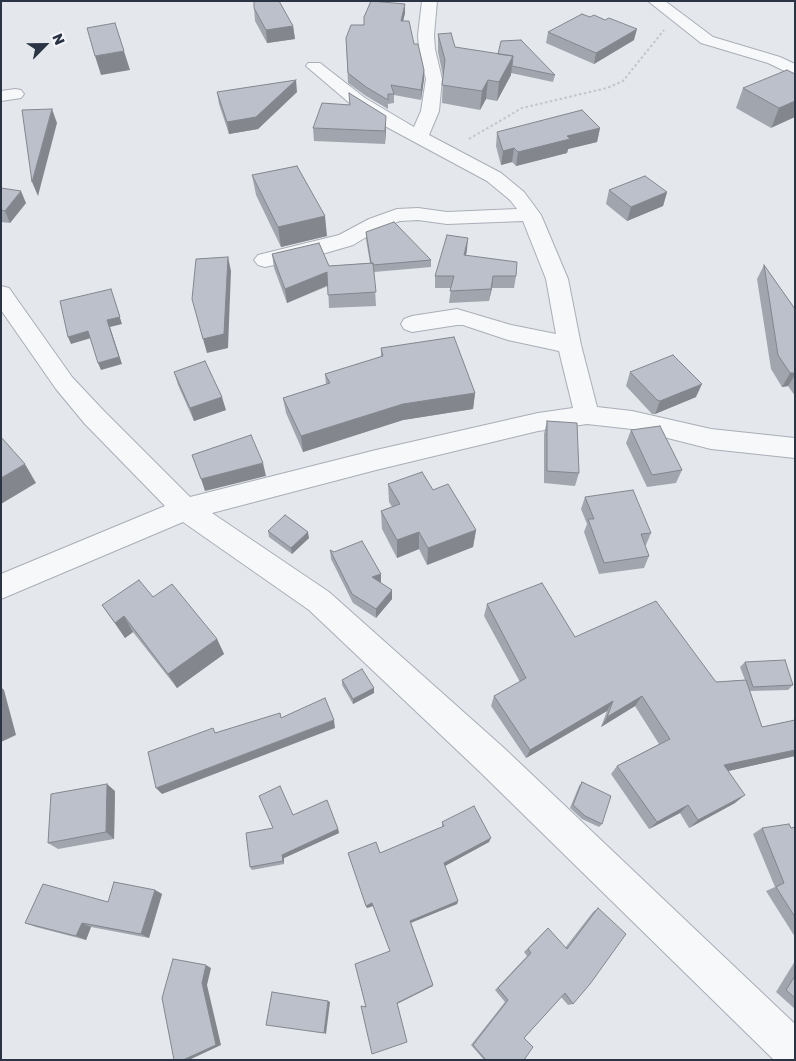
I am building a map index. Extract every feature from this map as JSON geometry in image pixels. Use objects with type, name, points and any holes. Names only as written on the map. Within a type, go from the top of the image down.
[{"type":"street","points":[[419,136],[430,111],[434,79],[427,49],[426,35],[430,1]]},
{"type":"street","points":[[655,1],[707,40],[774,60],[795,71]]},
{"type":"street","points":[[314,66],[359,102],[389,121],[494,177],[517,196],[531,214],[557,279],[569,345],[587,415]]},
{"type":"street","points":[[265,260],[312,250],[346,240],[376,223],[398,215],[418,214],[447,218],[531,214]]},
{"type":"street","points":[[1,293],[64,383],[94,418],[185,509],[319,601],[492,760],[795,1052]]},
{"type":"street","points":[[412,324],[457,317],[466,318],[508,332],[569,345]]},
{"type":"street","points":[[1,586],[185,509],[538,422],[587,415],[632,420],[711,439],[795,448]]},
{"type":"path","points":[[445,150],[467,140],[522,108],[607,88],[623,80],[664,29],[670,13]]},
{"type":"building","points":[[254,1],[279,1],[293,26],[266,30],[254,8]]},
{"type":"building","points":[[371,1],[405,4],[401,21],[409,21],[414,44],[418,44],[424,70],[421,90],[391,85],[394,94],[388,94],[388,100],[366,87],[348,73],[346,38],[351,25],[364,25],[364,17]]},
{"type":"building","points":[[582,14],[590,17],[594,15],[605,20],[609,18],[637,29],[596,53],[548,32]]},
{"type":"building","points":[[115,23],[124,51],[95,56],[87,28]]},
{"type":"building","points":[[451,33],[455,47],[513,56],[499,82],[488,80],[482,91],[442,85],[445,60],[438,34]]},
{"type":"building","points":[[521,40],[555,75],[512,66],[513,56],[498,54],[501,41]]},
{"type":"building","points":[[787,70],[795,74],[795,101],[779,108],[743,88]]},
{"type":"building","points":[[296,80],[256,117],[227,122],[217,92]]},
{"type":"building","points":[[349,93],[386,116],[385,131],[313,128],[322,103],[350,105]]},
{"type":"building","points":[[52,109],[32,182],[22,110]]},
{"type":"building","points":[[582,110],[600,128],[567,136],[570,139],[518,152],[514,148],[503,151],[497,132]]},
{"type":"building","points":[[297,166],[325,216],[278,227],[252,175]]},
{"type":"building","points":[[645,176],[667,192],[631,207],[609,190]]},
{"type":"building","points":[[1,188],[21,191],[5,211],[1,210]]},
{"type":"building","points":[[394,222],[431,260],[373,265],[371,263],[366,232]]},
{"type":"building","points":[[447,235],[468,238],[464,255],[517,262],[516,276],[493,276],[491,289],[450,291],[454,276],[435,276]]},
{"type":"building","points":[[319,243],[329,266],[373,263],[376,292],[328,295],[327,272],[285,289],[272,254]]},
{"type":"building","points":[[228,257],[224,334],[203,339],[192,299],[196,259]]},
{"type":"building","points":[[764,265],[795,309],[795,373],[790,373],[778,355]]},
{"type":"building","points":[[111,289],[120,317],[107,320],[119,357],[98,363],[88,331],[68,337],[60,301]]},
{"type":"building","points":[[454,337],[475,393],[403,404],[301,436],[283,398],[330,383],[325,374],[383,356],[381,348]]},
{"type":"building","points":[[673,355],[702,384],[660,401],[630,372]]},
{"type":"building","points":[[205,361],[222,397],[190,408],[174,372]]},
{"type":"building","points":[[547,421],[577,423],[579,473],[547,471]]},
{"type":"building","points":[[660,426],[682,470],[652,475],[631,430]]},
{"type":"building","points":[[251,435],[263,463],[201,479],[192,455]]},
{"type":"building","points":[[1,437],[25,464],[1,478]]},
{"type":"building","points":[[422,472],[433,490],[448,484],[476,530],[428,548],[419,532],[397,540],[381,511],[400,504],[388,484]]},
{"type":"building","points":[[633,490],[651,533],[641,534],[649,556],[604,563],[588,519],[594,519],[585,497]]},
{"type":"building","points":[[285,515],[308,532],[291,548],[268,531]]},
{"type":"building","points":[[362,541],[381,574],[372,577],[392,590],[376,609],[352,594],[330,550],[334,552]]},
{"type":"building","points":[[139,580],[153,597],[172,584],[217,639],[168,674],[124,616],[115,623],[102,605]]},
{"type":"building","points":[[542,583],[575,637],[656,601],[716,682],[746,680],[762,727],[795,720],[795,750],[724,765],[745,795],[698,820],[688,805],[657,822],[617,766],[670,739],[642,696],[607,717],[613,701],[530,750],[494,696],[526,678],[487,604]]},
{"type":"building","points":[[785,660],[793,685],[753,687],[745,662]]},
{"type":"building","points":[[362,669],[374,688],[353,699],[342,680]]},
{"type":"building","points":[[325,698],[334,720],[156,788],[148,752],[213,728],[215,733],[280,713],[281,718]]},
{"type":"building","points":[[582,782],[611,796],[602,824],[585,816],[573,805]]},
{"type":"building","points":[[107,784],[106,832],[48,843],[51,794]]},
{"type":"building","points":[[280,786],[293,815],[327,800],[338,829],[282,855],[283,861],[250,867],[246,833],[273,828],[259,796]]},
{"type":"building","points":[[474,806],[491,838],[444,863],[458,901],[410,921],[433,985],[397,1003],[407,1042],[372,1054],[361,1006],[366,1007],[355,964],[390,951],[372,903],[366,906],[348,853],[376,842],[380,853],[444,826],[442,822]]},
{"type":"building","points":[[789,824],[791,828],[795,827],[795,917],[776,887],[784,883],[762,828]]},
{"type":"building","points":[[114,882],[155,890],[141,934],[82,923],[76,936],[25,923],[43,884],[108,902]]},
{"type":"building","points":[[598,908],[626,934],[590,984],[573,1004],[565,993],[524,1038],[533,1047],[524,1060],[486,1060],[473,1045],[508,1000],[498,988],[531,953],[528,949],[548,928],[567,949]]},
{"type":"building","points":[[173,959],[206,965],[202,983],[216,1045],[183,1060],[174,1060],[162,998]]},
{"type":"building","points":[[795,976],[795,998],[786,990]]},
{"type":"building","points":[[272,992],[328,1001],[324,1033],[266,1025]]}]
